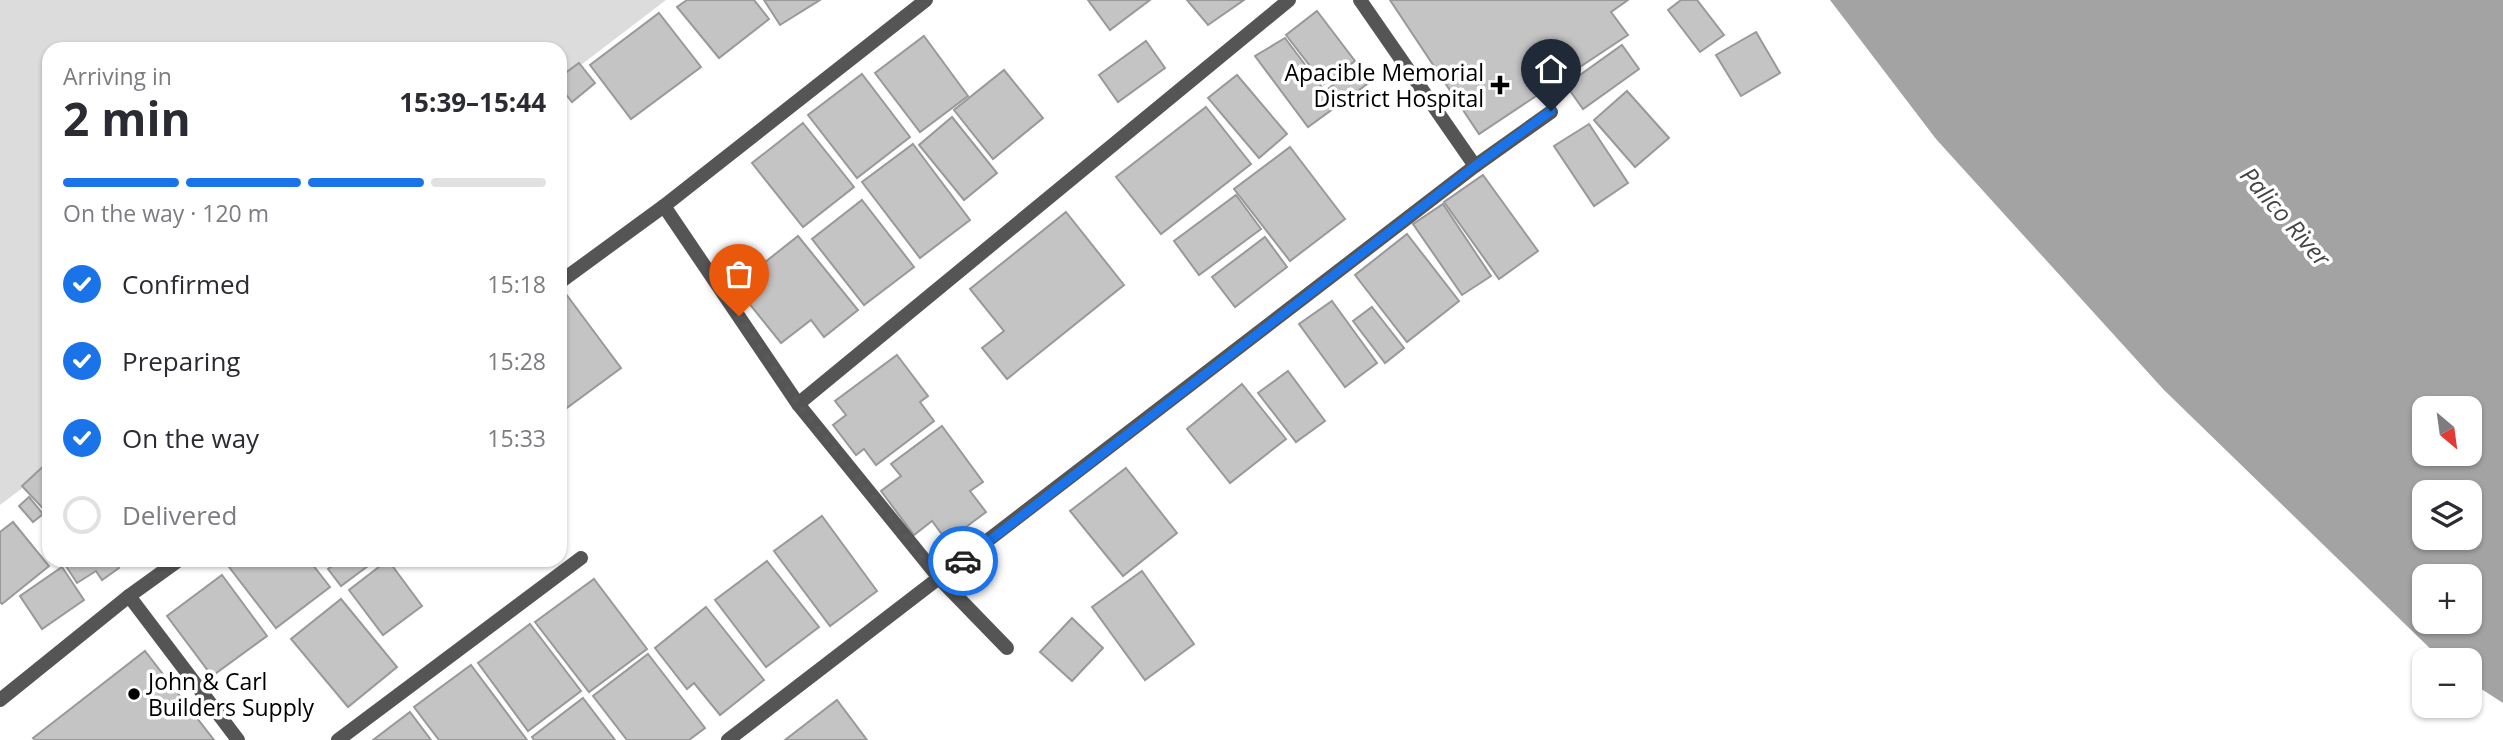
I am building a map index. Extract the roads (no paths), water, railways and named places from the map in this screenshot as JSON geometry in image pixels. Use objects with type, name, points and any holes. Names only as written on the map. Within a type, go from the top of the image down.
[{"type":"street","points":[[567,277],[664,206],[926,0]]},
{"type":"street","points":[[798,404],[1289,0]]},
{"type":"street","points":[[1360,0],[1475,166]]},
{"type":"street","points":[[728,740],[1475,166],[1551,111]]},
{"type":"street","points":[[664,206],[798,404],[940,579],[1007,648]]},
{"type":"street","points":[[338,740],[581,558]]},
{"type":"street","points":[[0,700],[169,567]]},
{"type":"street","points":[[129,596],[238,740]]},
{"type":"water","name":"Palico River","points":[[1830,0],[2503,0],[2503,703],[2482,689],[2482,648],[2430,648],[2415,634],[2482,634],[2482,564],[2412,564],[2412,631],[2164,390],[1936,139]]},
{"type":"place","name":"Apacible Memorial District Hospital","points":[[1500,85]]},
{"type":"place","name":"John & Carl Builders Supply","points":[[134,694]]}]
